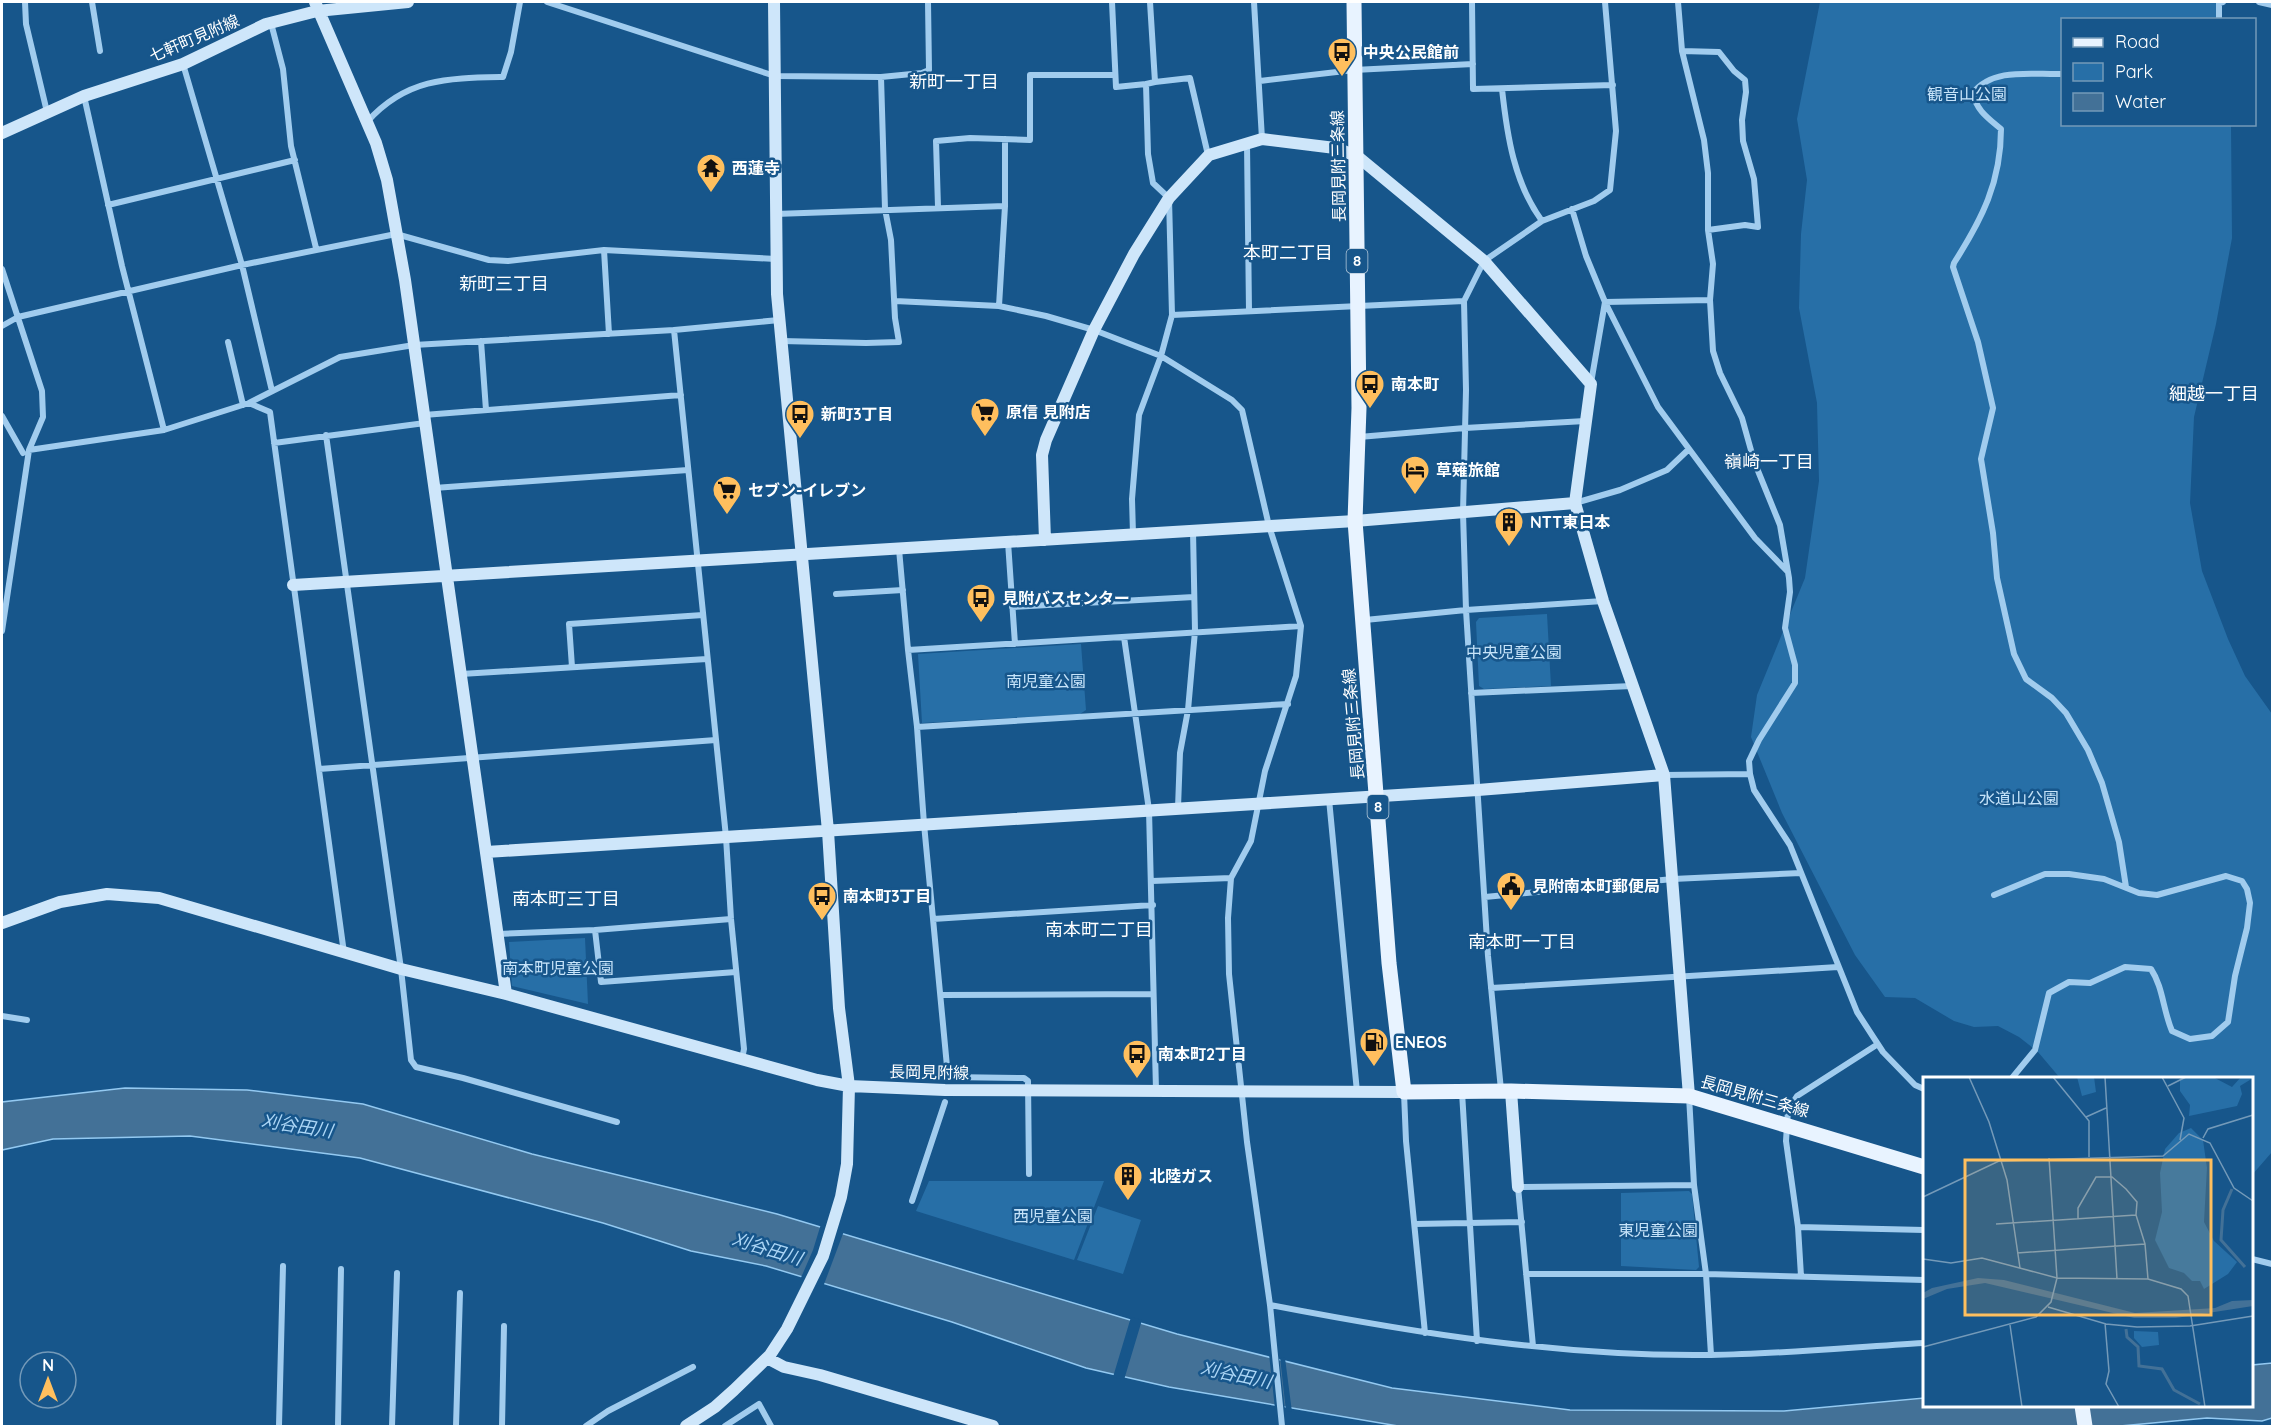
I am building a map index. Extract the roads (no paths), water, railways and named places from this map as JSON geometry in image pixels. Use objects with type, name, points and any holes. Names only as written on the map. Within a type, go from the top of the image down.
[{"type":"main road","name":"長岡見附三条線","points":[[1354,2],[1357,156],[1355,521],[1389,963],[1404,1092],[1506,1091],[1689,1095],[1923,1167]]},
{"type":"main road","points":[[2082,1407],[2085,1426]]},
{"type":"street","points":[[25,2],[26,24],[47,112]]},
{"type":"street","points":[[92,2],[100,51]]},
{"type":"street","name":"七軒町見附線","points":[[2,132],[84,96],[183,64],[271,23],[316,6],[408,2]]},
{"type":"street","points":[[366,122],[400,93],[411,89],[456,78],[503,77],[511,52],[520,2]]},
{"type":"street","points":[[547,2],[775,76],[881,77],[922,73],[930,70],[928,2]]},
{"type":"street","points":[[686,1426],[715,1407],[768,1356],[811,1284],[824,1257],[840,1201],[847,1164],[849,1086],[839,1008],[828,831],[779,320],[776,258],[774,2]]},
{"type":"street","points":[[1112,2],[1116,87],[1190,78],[1209,155]]},
{"type":"street","points":[[1150,2],[1155,82]]},
{"type":"street","points":[[1254,2],[1262,139]]},
{"type":"street","points":[[1472,2],[1473,89],[1613,85]]},
{"type":"street","points":[[1533,1346],[1518,1187],[1491,988],[1471,693],[1462,513],[1465,428],[1464,301],[1484,261],[1542,221],[1594,201],[1610,190],[1616,131],[1605,2]]},
{"type":"street","points":[[1678,2],[1682,51],[1704,140],[1708,183],[1708,230],[1713,264],[1710,300],[1713,351],[1720,373],[1742,418],[1754,461],[1780,525],[1790,592],[1785,628],[1795,665],[1795,683],[1759,740],[1749,761],[1750,774],[1754,790],[1790,845],[1857,1012],[1878,1044],[1915,1085],[1923,1089]]},
{"type":"street","points":[[2218,18],[2219,3],[2223,2]]},
{"type":"street","points":[[2259,2],[2272,5]]},
{"type":"street","points":[[316,6],[376,143],[387,180],[414,345],[506,994]]},
{"type":"street","points":[[271,23],[283,69],[291,146],[316,248]]},
{"type":"street","points":[[1682,51],[1719,52],[1734,71],[1745,80],[1743,141],[1754,179],[1758,227],[1745,225],[1708,230]]},
{"type":"street","points":[[183,64],[242,265],[272,391]]},
{"type":"street","points":[[1260,81],[1354,70],[1473,64]]},
{"type":"street","points":[[2061,74],[2000,76],[1979,84],[1973,93],[1975,103],[1982,112],[2001,129],[2001,156],[1985,209],[1953,267],[1978,342],[1993,408],[1981,459],[1993,533],[1997,578],[2014,654],[2026,679],[2052,698],[2066,713],[2088,750],[2102,783],[2116,832],[2126,887]]},
{"type":"street","points":[[938,207],[936,141],[970,138],[1030,140],[1030,75],[1116,75]]},
{"type":"street","points":[[781,341],[899,342],[891,240],[885,209],[881,77]]},
{"type":"street","points":[[1133,535],[1132,499],[1139,415],[1161,356],[1172,315],[1169,198],[1153,183],[1148,154],[1146,84]]},
{"type":"street","points":[[1502,89],[1506,133],[1513,159],[1542,221]]},
{"type":"street","points":[[84,96],[122,266],[164,430]]},
{"type":"street","points":[[999,306],[1005,206],[1005,139]]},
{"type":"street","points":[[1045,540],[1042,455],[1046,440],[1094,330],[1134,254],[1169,198],[1209,155],[1247,143],[1262,139],[1335,148],[1357,156],[1484,261],[1591,384]]},
{"type":"street","points":[[1247,143],[1249,311]]},
{"type":"street","points":[[108,205],[295,160]]},
{"type":"street","points":[[776,214],[1005,206]]},
{"type":"street","points":[[1572,209],[1586,256],[1605,302],[1658,407],[1755,538],[1788,572]]},
{"type":"street","points":[[2,326],[18,317],[130,290],[316,248],[396,234],[489,260],[508,261],[604,250],[776,258]]},
{"type":"street","points":[[604,250],[609,334]]},
{"type":"street","points":[[2,269],[42,391],[43,417],[26,451],[2,631]]},
{"type":"street","points":[[1605,302],[1710,300]]},
{"type":"street","points":[[895,301],[999,306],[1046,316],[1094,330],[1161,356],[1232,400],[1242,410],[1269,526],[1301,626],[1296,676],[1265,771],[1251,841],[1231,878],[1228,918],[1229,974],[1246,1142],[1270,1305],[1282,1426]]},
{"type":"street","points":[[1172,315],[1464,301]]},
{"type":"street","points":[[1605,302],[1575,503],[1603,601],[1664,775],[1694,1185],[1706,1274],[1711,1355]]},
{"type":"street","points":[[26,451],[164,430],[246,404],[340,357],[414,345],[674,330],[779,320]]},
{"type":"street","points":[[674,330],[726,837],[731,919],[744,1049],[742,1059]]},
{"type":"street","points":[[481,341],[486,410]]},
{"type":"street","points":[[228,342],[246,404]]},
{"type":"street","points":[[274,443],[486,410],[681,394]]},
{"type":"street","points":[[246,404],[270,412],[344,953]]},
{"type":"street","points":[[2,416],[26,451]]},
{"type":"street","points":[[1357,437],[1586,420]]},
{"type":"street","points":[[326,435],[401,969],[411,1060],[416,1068],[463,1078],[617,1122]]},
{"type":"street","points":[[293,585],[1355,521],[1575,503],[1620,490],[1667,470],[1689,448]]},
{"type":"street","points":[[434,488],[688,470]]},
{"type":"street","points":[[1178,808],[1180,753],[1188,710],[1195,631],[1192,531]]},
{"type":"street","points":[[1008,542],[1015,644]]},
{"type":"street","points":[[899,549],[948,1077],[1024,1078],[1028,1082],[1029,1174]]},
{"type":"street","points":[[836,594],[903,590]]},
{"type":"street","points":[[1012,608],[1194,597]]},
{"type":"street","points":[[1363,621],[1466,610],[1603,601]]},
{"type":"street","points":[[572,667],[569,624],[703,615]]},
{"type":"street","points":[[908,650],[1301,626]]},
{"type":"street","points":[[1124,637],[1149,810],[1156,1090]]},
{"type":"street","points":[[461,675],[707,659]]},
{"type":"street","points":[[1471,693],[1632,686]]},
{"type":"street","points":[[917,727],[1288,704]]},
{"type":"street","points":[[319,770],[716,740]]},
{"type":"street","points":[[486,852],[1478,790],[1664,775],[1750,774]]},
{"type":"street","points":[[1329,799],[1357,1092]]},
{"type":"street","points":[[1485,897],[1673,879],[1801,873]]},
{"type":"street","points":[[1994,895],[2045,874],[2069,874],[2104,879],[2139,892],[2157,895],[2226,876],[2242,880],[2250,903],[2228,1022],[2212,1036],[2190,1039],[2172,1031],[2164,1013],[2159,981],[2151,969],[2125,967],[2090,983],[2069,982],[2049,993],[2035,1050],[2013,1077]]},
{"type":"street","points":[[1152,881],[1231,878]]},
{"type":"street","name":"長岡見附線","points":[[2,923],[60,902],[107,894],[159,898],[401,969],[506,994],[817,1080],[849,1086],[945,1090],[1404,1092]]},
{"type":"street","points":[[933,919],[1153,905]]},
{"type":"street","points":[[498,933],[595,930],[731,919]]},
{"type":"street","points":[[595,930],[601,982],[736,972]]},
{"type":"street","points":[[1491,988],[1838,967]]},
{"type":"street","points":[[941,995],[1153,994]]},
{"type":"street","points":[[2,1016],[27,1020]]},
{"type":"street","points":[[1801,1276],[1798,1227],[1786,1141],[1788,1110],[1797,1096],[1878,1044]]},
{"type":"street","points":[[1404,1092],[1406,1141],[1425,1333]]},
{"type":"street","points":[[1462,1092],[1477,1341]]},
{"type":"street","points":[[912,1201],[945,1102]]},
{"type":"street","points":[[1518,1187],[1694,1185]]},
{"type":"street","points":[[1415,1224],[1521,1222]]},
{"type":"street","points":[[1798,1227],[1923,1230]]},
{"type":"street","points":[[2253,1259],[2272,1264]]},
{"type":"street","points":[[279,1426],[283,1266]]},
{"type":"street","points":[[338,1426],[341,1269]]},
{"type":"street","points":[[392,1426],[397,1273]]},
{"type":"street","points":[[1526,1274],[1706,1274],[1923,1280]]},
{"type":"street","points":[[456,1426],[460,1293]]},
{"type":"street","points":[[1270,1305],[1477,1341],[1614,1353],[1711,1355],[1923,1343]]},
{"type":"street","points":[[502,1426],[504,1326]]},
{"type":"street","points":[[768,1356],[783,1366],[993,1426]]},
{"type":"street","points":[[586,1426],[608,1411],[693,1366]]},
{"type":"street","points":[[725,1426],[759,1404],[771,1426]]},
{"type":"water","name":"刈谷田川","points":[[125,1088],[247,1090],[363,1104],[532,1154],[777,1214],[1177,1334],[1392,1388],[1570,1410],[1784,1411],[1923,1398],[1923,1407],[2253,1407],[2253,1365],[2272,1363],[2272,1418],[2262,1421],[2207,1418],[2120,1426],[1398,1426],[1169,1387],[1086,1368],[952,1322],[766,1266],[691,1251],[603,1223],[360,1158],[190,1136],[53,1139],[2,1150],[2,1102]]},
{"type":"place","name":"中央公民館前","points":[[1342,78]]},
{"type":"place","name":"西蓮寺","points":[[711,194]]},
{"type":"place","name":"南本町","points":[[1370,410]]},
{"type":"place","name":"原信 見附店","points":[[985,438]]},
{"type":"place","name":"新町3丁目","points":[[800,440]]},
{"type":"place","name":"草薙旅館","points":[[1415,496]]},
{"type":"place","name":"セブン-イレブン","points":[[727,516]]},
{"type":"place","name":"NTT東日本","points":[[1509,548]]},
{"type":"place","name":"見附バスセンター","points":[[981,624]]},
{"type":"place","name":"見附南本町郵便局","points":[[1511,912]]},
{"type":"place","name":"南本町3丁目","points":[[822,922]]},
{"type":"place","name":"ENEOS","points":[[1374,1068]]},
{"type":"place","name":"南本町2丁目","points":[[1137,1080]]},
{"type":"place","name":"北陸ガス","points":[[1128,1202]]},
{"type":"district","name":"新町一丁目","points":[[954,82]]},
{"type":"district","name":"本町二丁目","points":[[1288,253]]},
{"type":"district","name":"新町三丁目","points":[[504,284]]},
{"type":"district","name":"細越一丁目","points":[[2214,394]]},
{"type":"district","name":"嶺崎一丁目","points":[[1769,462]]},
{"type":"district","name":"南本町三丁目","points":[[566,899]]},
{"type":"district","name":"南本町二丁目","points":[[1099,930]]},
{"type":"district","name":"南本町一丁目","points":[[1522,942]]},
{"type":"park label","name":"観音山公園","points":[[1967,94]]},
{"type":"park label","name":"中央児童公園","points":[[1514,652]]},
{"type":"park label","name":"南児童公園","points":[[1046,681]]},
{"type":"park label","name":"水道山公園","points":[[2019,798]]},
{"type":"park label","name":"南本町児童公園","points":[[558,968]]},
{"type":"park label","name":"西児童公園","points":[[1053,1216]]},
{"type":"park label","name":"東児童公園","points":[[1658,1230]]}]
